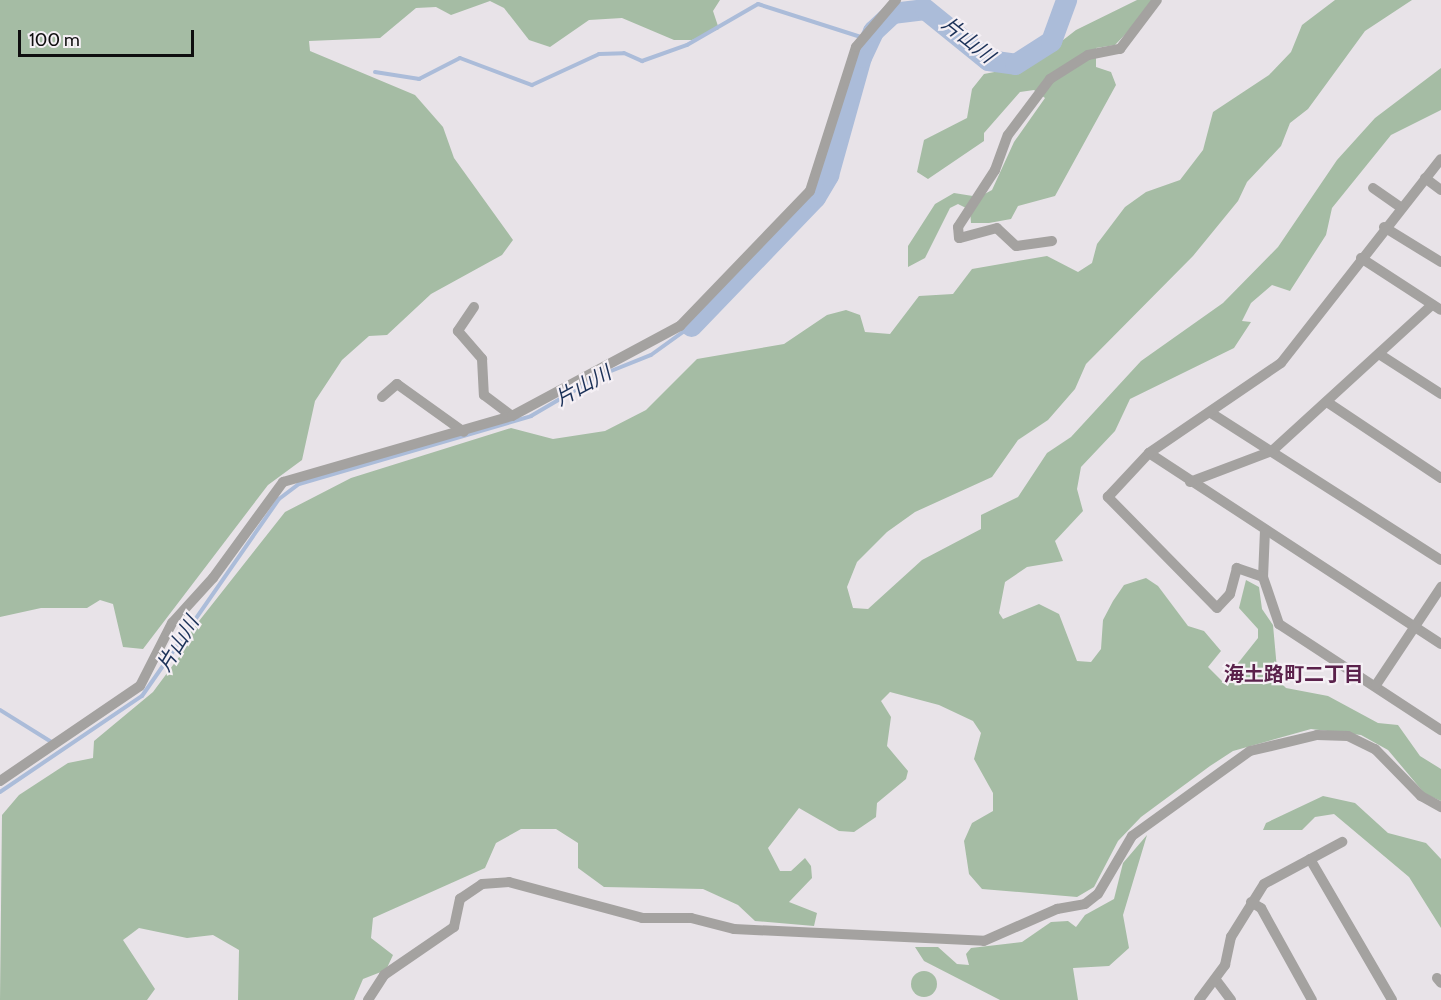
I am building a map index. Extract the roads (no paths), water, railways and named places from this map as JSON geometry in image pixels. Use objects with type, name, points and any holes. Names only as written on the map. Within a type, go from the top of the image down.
[{"type":"street","points":[[0,781],[140,686],[172,622],[213,578],[283,482],[464,432],[512,416],[660,341],[798,208],[820,174],[856,46],[896,0]]},
{"type":"street","points":[[1052,242],[1016,246],[997,228],[959,238],[958,227],[995,170],[1008,135],[1050,79],[1079,59],[1120,49],[1157,0]]},
{"type":"street","points":[[1263,577],[1237,568],[1230,594],[1217,608],[1108,497],[1149,453],[1211,413],[1281,363],[1384,227],[1441,159]]},
{"type":"street","points":[[1425,178],[1441,190]]},
{"type":"street","points":[[1373,188],[1400,207]]},
{"type":"street","points":[[1384,227],[1441,262]]},
{"type":"street","points":[[1190,482],[1272,451],[1379,354],[1437,307],[1361,258]]},
{"type":"street","points":[[474,307],[458,331],[482,359],[484,395],[512,416]]},
{"type":"street","points":[[1379,354],[1441,394]]},
{"type":"street","points":[[382,398],[397,384],[464,432]]},
{"type":"street","points":[[1327,402],[1441,478]]},
{"type":"street","points":[[1211,413],[1441,560]]},
{"type":"street","points":[[1149,453],[1190,482],[1441,644]]},
{"type":"street","points":[[1264,530],[1263,577],[1279,624],[1376,685],[1441,730]]},
{"type":"street","points":[[1376,685],[1441,587]]},
{"type":"street","points":[[368,1000],[384,975],[454,927],[460,899],[482,884],[509,882],[642,918],[691,918],[734,929],[984,941],[1057,909],[1085,904],[1098,894],[1132,836],[1251,751],[1317,735],[1348,736],[1376,749],[1420,796],[1441,807]]},
{"type":"street","points":[[1199,1000],[1216,980],[1251,902],[1264,884],[1342,842]]},
{"type":"street","points":[[1310,860],[1392,1000]]},
{"type":"street","points":[[1251,902],[1261,908],[1312,1000]]},
{"type":"street","points":[[1216,980],[1231,1000]]},
{"type":"waterway","name":"片山川","points":[[691,326],[815,197],[828,175],[861,57],[873,31],[892,13],[925,9],[988,60],[1015,64],[1051,41],[1066,0]]},
{"type":"waterway","points":[[375,72],[419,79],[460,58],[532,85],[599,54],[624,53],[642,61],[687,45],[758,4],[861,37]]},
{"type":"waterway","name":"片山川","points":[[0,792],[142,696],[279,499],[299,484],[531,416],[601,375],[651,355],[691,326]]},
{"type":"waterway","points":[[0,710],[53,743]]},
{"type":"district","name":"海土路町二丁目","points":[[1294,674]]}]
